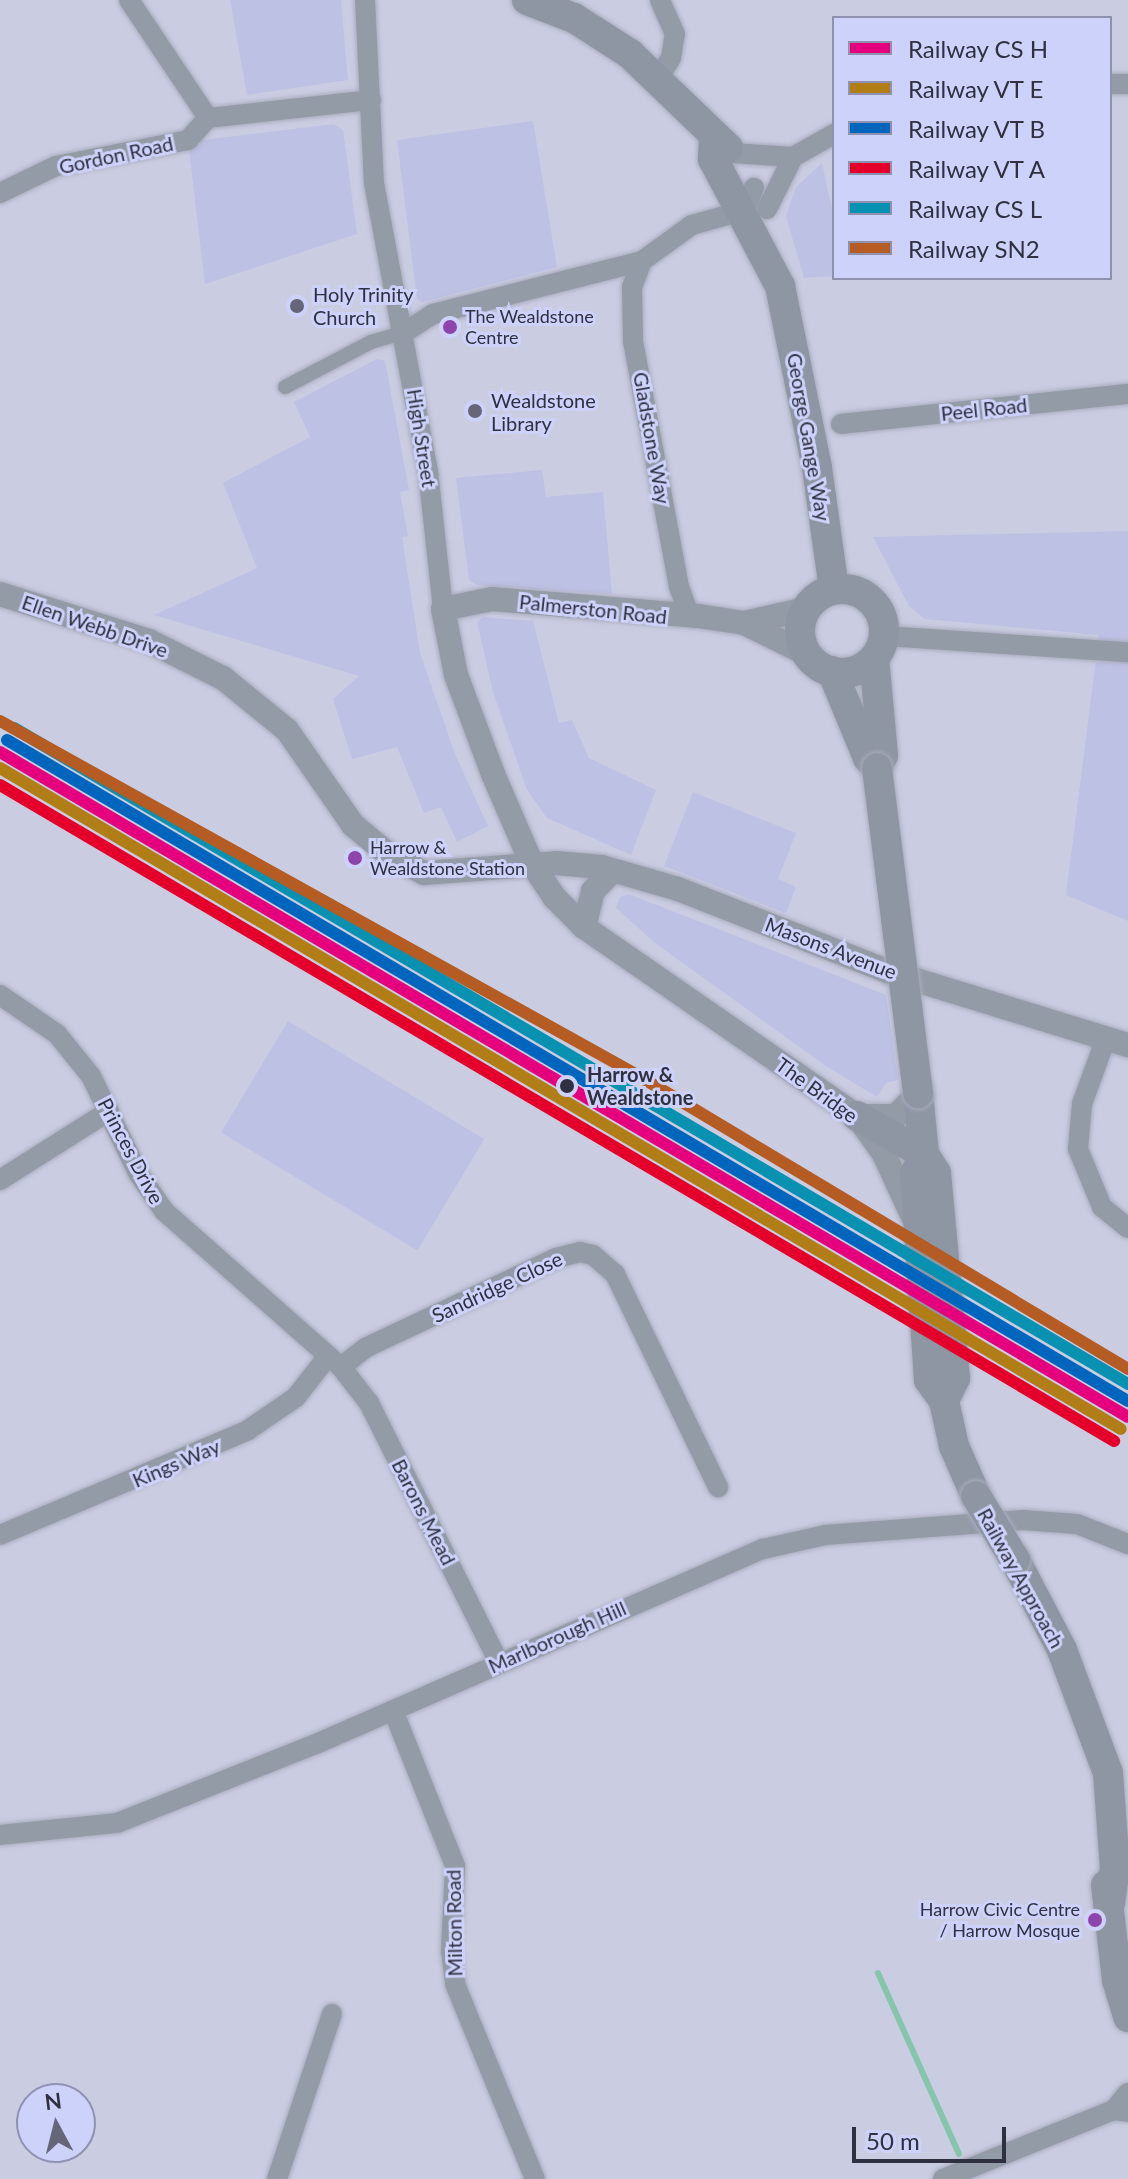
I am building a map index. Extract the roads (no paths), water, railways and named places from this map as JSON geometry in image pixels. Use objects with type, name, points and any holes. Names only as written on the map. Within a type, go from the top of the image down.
[{"type":"main road","name":"George Gange Way","points":[[527,0],[606,36],[659,77],[723,146],[713,159],[755,202],[787,268],[780,286],[817,468],[834,589]]},
{"type":"main road","points":[[870,736],[879,647],[879,611],[871,600],[849,589],[834,589],[806,609],[799,630],[819,663],[883,755],[877,768],[924,1154],[936,1173],[955,1378],[944,1401]]},
{"type":"main road","points":[[819,663],[856,671],[879,647]]},
{"type":"main road","points":[[870,1125],[924,1154]]},
{"type":"main road","points":[[917,1227],[915,1174],[924,1154]]},
{"type":"main road","name":"The Bridge","points":[[917,1227],[929,1380],[944,1401]]},
{"type":"main road","name":"Railway Approach","points":[[944,1401],[954,1446],[976,1496],[1015,1560],[1062,1650],[1112,1772]]},
{"type":"main road","points":[[1110,1903],[1122,1857],[1112,1772],[1094,1775],[1101,1865],[1127,2011]]},
{"type":"street","points":[[129,0],[208,118],[371,100]]},
{"type":"street","name":"High Street","points":[[365,0],[376,195],[405,332],[432,499],[443,609],[456,675],[532,864]]},
{"type":"street","points":[[659,77],[671,58],[675,34],[660,0]]},
{"type":"street","name":"Gordon Road","points":[[0,193],[56,166],[188,140],[208,118]]},
{"type":"street","points":[[285,387],[371,342],[405,332],[433,314],[642,261],[692,225],[755,202],[793,157],[832,135]]},
{"type":"street","points":[[723,146],[793,157]]},
{"type":"street","name":"Gladstone Way","points":[[642,261],[632,287],[633,341],[679,587],[689,615]]},
{"type":"street","name":"Peel Road","points":[[841,424],[1128,394]]},
{"type":"street","name":"Ellen Webb Drive","points":[[0,594],[149,641],[223,678],[287,730],[353,825],[407,866],[443,875],[532,864]]},
{"type":"street","name":"Palmerston Road","points":[[443,609],[492,599],[689,615],[744,623],[819,663]]},
{"type":"street","name":"Palmerston Road","points":[[744,623],[806,609]]},
{"type":"street","points":[[879,647],[1128,652]]},
{"type":"street","name":"Masons Avenue","points":[[532,864],[586,864],[678,889],[890,972],[1117,1042]]},
{"type":"street","name":"The Bridge","points":[[532,864],[584,927],[870,1125],[917,1227]]},
{"type":"street","points":[[584,927],[593,891],[612,871]]},
{"type":"street","name":"Princes Drive","points":[[0,995],[57,1034],[91,1076],[138,1173],[164,1211],[335,1362]]},
{"type":"street","points":[[1117,1042],[1082,1104],[1078,1149],[1102,1207],[1128,1228]]},
{"type":"street","points":[[870,1125],[896,1116],[918,1093]]},
{"type":"street","points":[[0,1180],[109,1111]]},
{"type":"street","name":"Sandridge Close","points":[[335,1362],[556,1258],[580,1252],[593,1255],[615,1274],[718,1487]]},
{"type":"street","name":"Kings Way","points":[[0,1535],[248,1430],[296,1397],[335,1362]]},
{"type":"street","name":"Barons Mead","points":[[335,1362],[369,1403],[499,1663]]},
{"type":"street","name":"Marlborough Hill","points":[[0,1835],[117,1823],[393,1710],[763,1549],[825,1535],[1023,1520],[1077,1524],[1128,1544]]},
{"type":"street","name":"Milton Road","points":[[393,1710],[455,1866],[455,1984],[535,2179]]},
{"type":"street","points":[[277,2179],[332,2014]]},
{"type":"street","points":[[943,2179],[1121,2111],[1128,2093]]},
{"type":"waterway","points":[[878,1973],[959,2154]]},
{"type":"rail line","name":"SN2","points":[[0,721],[639,1076],[1128,1369]]},
{"type":"place","name":"Holy Trinity Church","points":[[297,306]]},
{"type":"place","name":"The Wealdstone Centre","points":[[450,327]]},
{"type":"place","name":"Wealdstone Library","points":[[475,411]]},
{"type":"place","name":"Harrow & Wealdstone Station","points":[[355,858]]},
{"type":"place","name":"Harrow & Wealdstone","points":[[567,1086]]},
{"type":"place","name":"Harrow Civic Centre / Harrow Mosque","points":[[1095,1920]]}]
